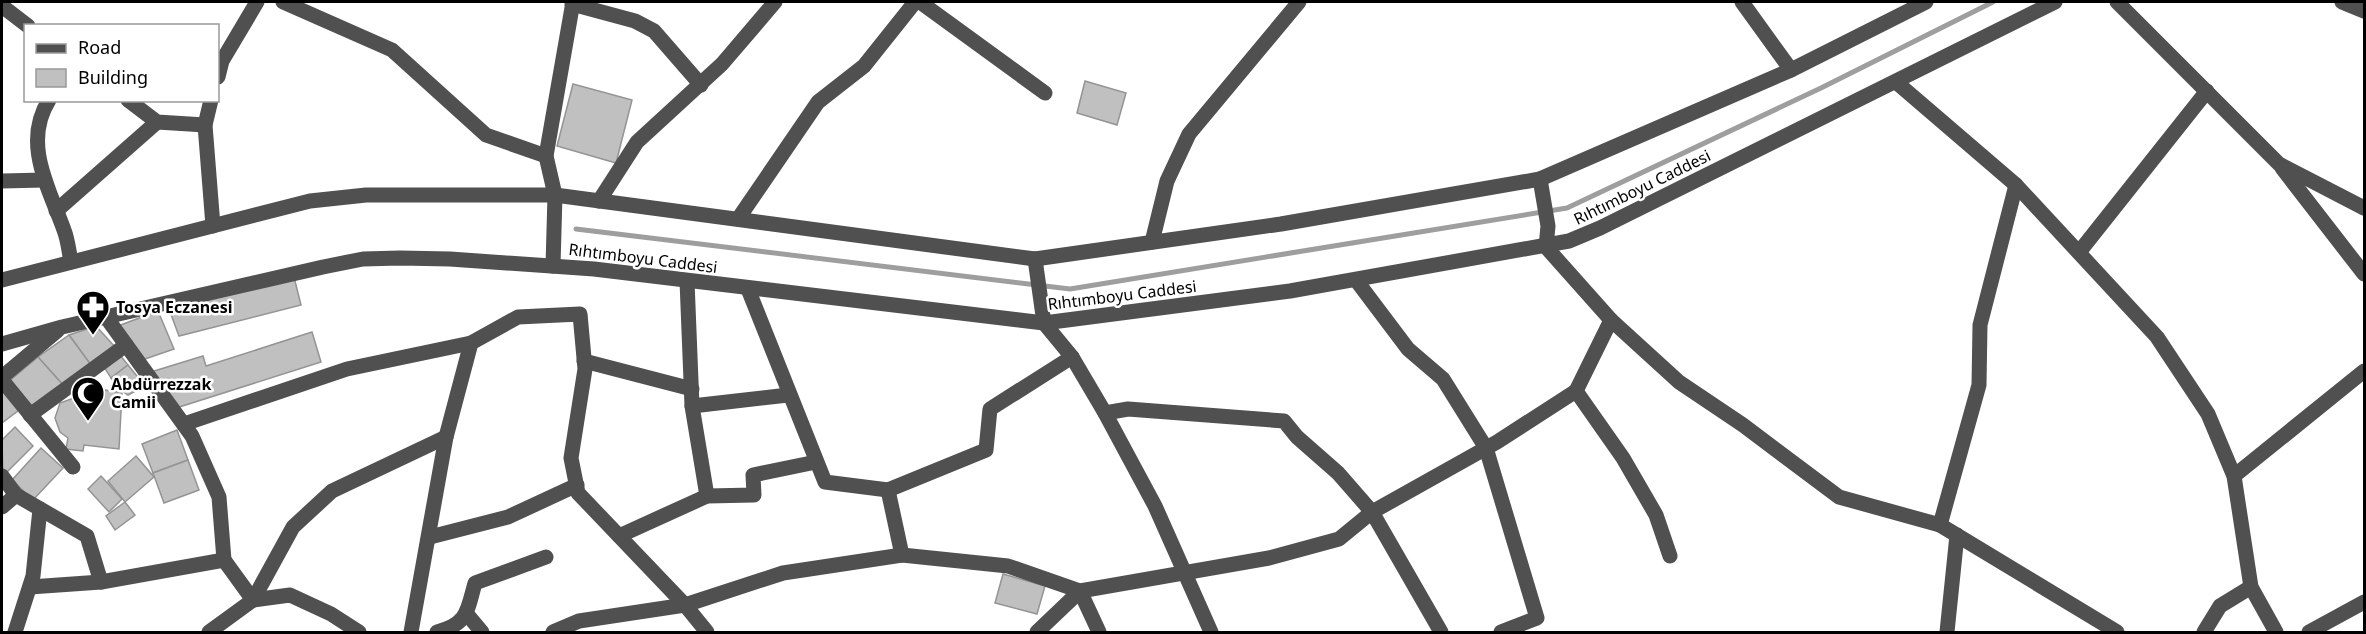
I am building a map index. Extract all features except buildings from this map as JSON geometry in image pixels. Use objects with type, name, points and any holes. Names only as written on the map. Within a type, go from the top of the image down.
[{"type":"street","points":[[219,73],[222,61],[257,2]]},
{"type":"street","points":[[283,2],[392,50],[486,135],[546,156]]},
{"type":"street","points":[[600,201],[637,142],[722,64],[775,2]]},
{"type":"street","points":[[738,219],[818,102],[864,66],[915,2]]},
{"type":"street","points":[[920,2],[1045,93]]},
{"type":"street","points":[[1152,242],[1167,181],[1189,134],[1299,2]]},
{"type":"street","points":[[1742,2],[1791,70]]},
{"type":"street","points":[[2,280],[310,201],[366,195],[555,195],[738,219],[1036,265],[1152,242],[1281,224],[1540,179],[1791,70],[1902,7],[1926,2]]},
{"type":"street","name":"Rıhtımboyu Caddesi","points":[[2,344],[62,327],[363,260],[450,259],[553,266],[1044,323],[1356,280],[1546,247],[1600,228],[2055,2]]},
{"type":"street","points":[[2117,2],[2279,164],[2364,274]]},
{"type":"street","points":[[2342,2],[2364,11]]},
{"type":"street","points":[[553,266],[555,195],[546,156],[572,3],[634,21],[654,31],[701,85]]},
{"type":"street","points":[[2,6],[25,24]]},
{"type":"street","points":[[1896,82],[2016,184],[2157,337],[2208,414],[2234,476],[2251,587],[2276,633]]},
{"type":"street","points":[[2080,251],[2207,91]]},
{"type":"street","points":[[48,102],[40,113],[36,144],[44,180],[65,232],[71,262]]},
{"type":"street","points":[[131,102],[157,122],[205,125]]},
{"type":"street","points":[[211,102],[205,125],[213,226]]},
{"type":"street","points":[[56,211],[157,122]]},
{"type":"street","points":[[2279,164],[2364,208]]},
{"type":"street","points":[[1540,179],[1548,226],[1546,247],[1611,320],[1679,382],[1743,424],[1839,497],[1940,525],[2117,633]]},
{"type":"street","points":[[2,181],[44,180]]},
{"type":"street","points":[[1940,525],[1979,385],[1980,325],[2016,184]]},
{"type":"street","points":[[1036,265],[1044,323],[1072,357],[1105,413],[1155,506],[1183,574],[1211,633]]},
{"type":"street","points":[[1356,280],[1408,349],[1443,379],[1486,448],[1537,618],[1501,633]]},
{"type":"street","points":[[687,281],[692,406],[707,496]]},
{"type":"street","points":[[748,289],[788,395],[825,482],[888,490],[986,450],[990,409],[1072,357]]},
{"type":"street","points":[[184,424],[347,369],[471,343],[518,317],[579,314],[584,361],[571,458],[578,493],[685,605],[707,633]]},
{"type":"street","points":[[106,317],[192,436],[219,497],[224,560],[253,600]]},
{"type":"street","points":[[553,633],[579,621],[685,605],[783,573],[902,555],[1008,566],[1080,591],[1269,558],[1339,539],[1372,512],[1486,448],[1576,390],[1611,320]]},
{"type":"street","points":[[62,327],[2,378],[73,467]]},
{"type":"street","points":[[411,633],[430,537],[446,437],[471,343]]},
{"type":"street","points":[[30,415],[126,345]]},
{"type":"street","points":[[584,361],[692,388]]},
{"type":"street","points":[[2234,476],[2364,371]]},
{"type":"street","points":[[1576,390],[1623,458],[1656,515],[1670,556]]},
{"type":"street","points":[[692,406],[788,395]]},
{"type":"street","points":[[1105,413],[1128,409],[1284,421],[1297,437],[1338,473],[1372,512],[1441,633]]},
{"type":"street","points":[[209,633],[253,600],[293,528],[332,491],[446,437]]},
{"type":"street","points":[[619,536],[707,496],[753,495],[753,475],[816,462]]},
{"type":"street","points":[[2,476],[16,495],[87,536],[101,582]]},
{"type":"street","points":[[430,537],[508,517],[577,485]]},
{"type":"street","points":[[888,490],[902,555]]},
{"type":"street","points":[[2,507],[16,495]]},
{"type":"street","points":[[15,633],[30,587],[40,509]]},
{"type":"street","points":[[1947,633],[1958,535]]},
{"type":"street","points":[[437,633],[455,628],[466,613],[475,583],[546,557]]},
{"type":"street","points":[[30,587],[101,582],[224,560]]},
{"type":"street","points":[[2204,633],[2220,606],[2251,587]]},
{"type":"street","points":[[1037,633],[1080,591]]},
{"type":"street","points":[[1080,591],[1099,633]]},
{"type":"street","points":[[253,600],[290,595],[331,614],[359,633]]},
{"type":"street","points":[[2309,633],[2364,602]]},
{"type":"street","points":[[466,613],[482,633]]},
{"type":"waterway","points":[[576,229],[1070,289],[1567,208],[1821,88],[1993,2]]},
{"type":"place","name":"Tosya Eczanesi","points":[[93,336]]},
{"type":"place","name":"Abdürrezzak Camii","points":[[88,422]]}]
